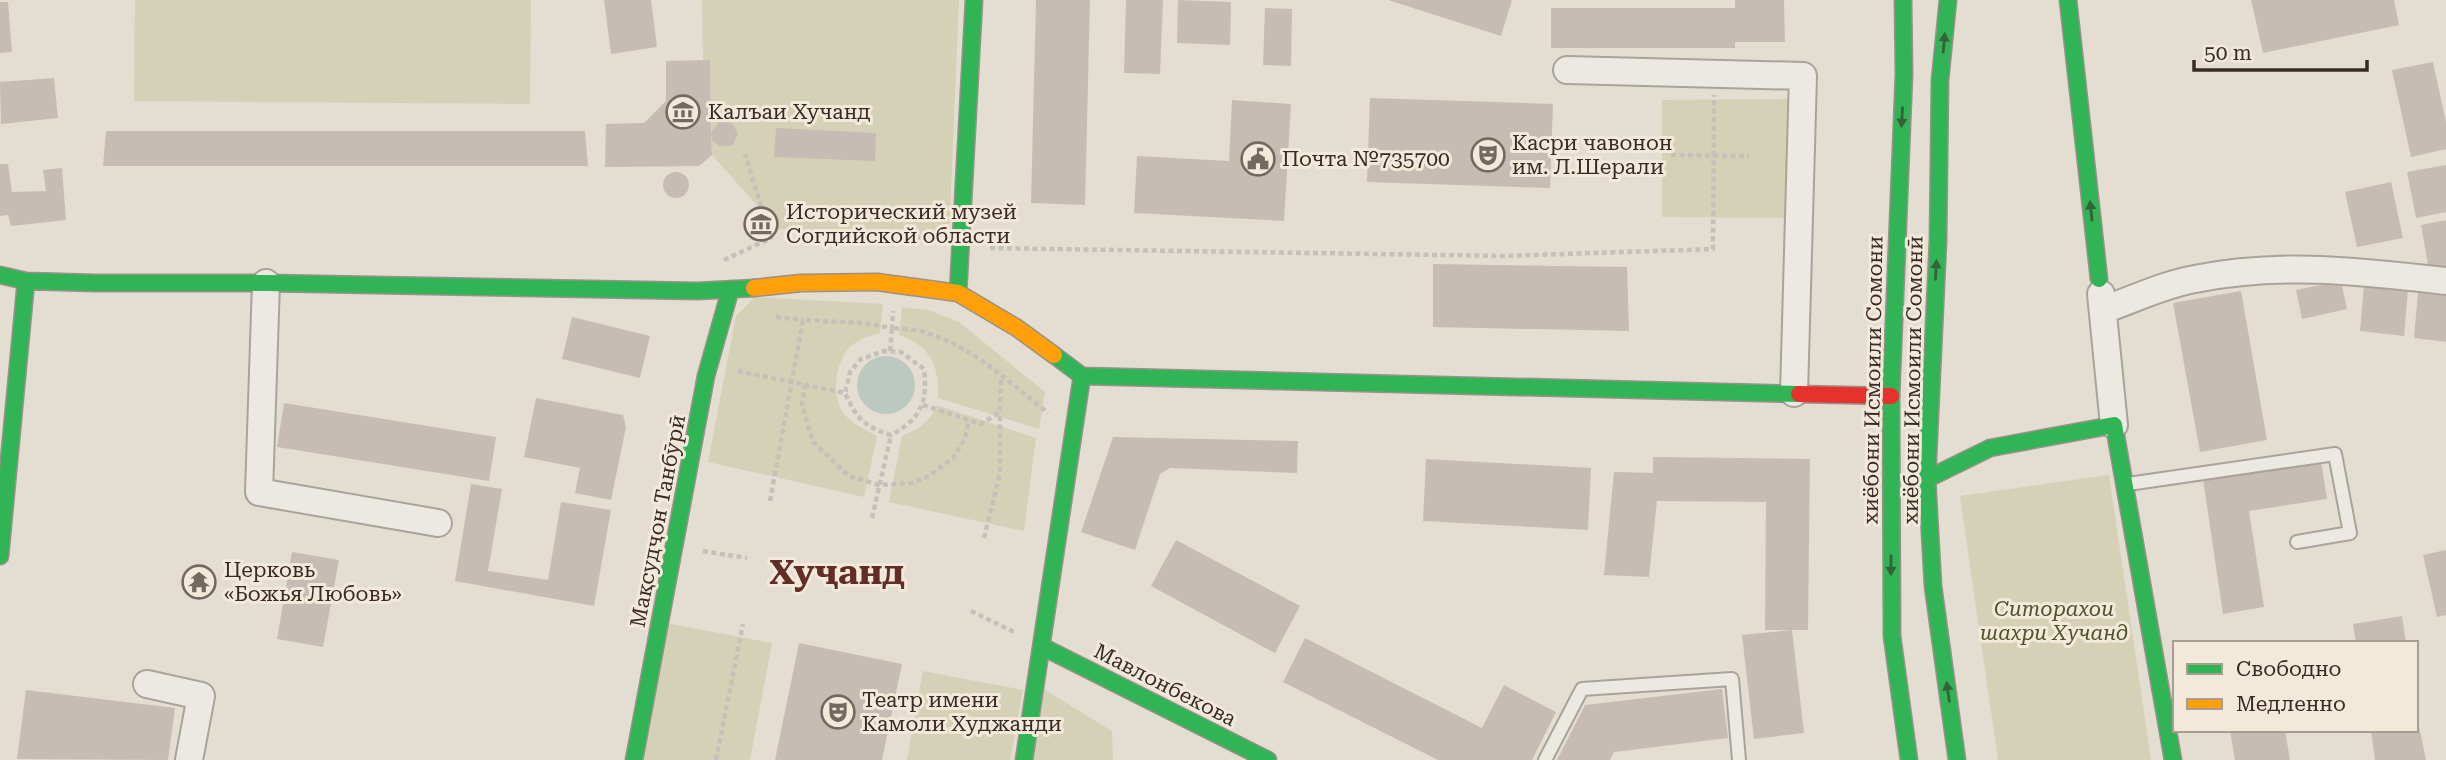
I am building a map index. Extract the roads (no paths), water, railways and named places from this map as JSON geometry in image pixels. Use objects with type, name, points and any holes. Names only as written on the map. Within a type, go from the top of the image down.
[{"type":"street","points":[[958,293],[974,0]]},
{"type":"street","name":"хиёбони Исмоили Сомони","points":[[1903,0],[1904,74],[1891,396],[1892,636],[1909,760]]},
{"type":"street","name":"хиёбони Исмоили Сомонӣ","points":[[1948,0],[1940,80],[1938,240],[1927,479],[1933,586],[1957,760]]},
{"type":"street","points":[[2068,0],[2114,425],[2173,760]]},
{"type":"street","points":[[1567,70],[1803,76],[1794,393]]},
{"type":"street","points":[[2103,310],[2192,279],[2274,268],[2349,270],[2446,281]]},
{"type":"street","points":[[0,275],[26,281],[730,291],[801,282],[877,282],[958,293],[1017,328],[1083,376],[1891,396]]},
{"type":"street","points":[[0,556],[26,281]]},
{"type":"street","points":[[266,283],[259,492],[438,523]]},
{"type":"street","name":"Мақсудҷон Танбӯрӣ","points":[[634,760],[706,376],[730,291]]},
{"type":"street","points":[[1024,760],[1083,376]]},
{"type":"street","points":[[1927,479],[1990,448],[2114,425]]},
{"type":"street","name":"Мавлонбекова","points":[[1043,647],[1268,760]]},
{"type":"street","points":[[147,684],[201,695],[189,760]]},
{"type":"lane","points":[[2125,485],[2335,454],[2350,533],[2297,542]]},
{"type":"lane","points":[[1545,760],[1582,688],[1732,679],[1739,760]]},
{"type":"place","name":"Калъаи Хучанд","points":[[683,112]]},
{"type":"place","name":"Касри чавонон им. Л.Шерали","points":[[1488,155]]},
{"type":"place","name":"Почта №735700","points":[[1258,159]]},
{"type":"place","name":"Исторический музей Согдийской области","points":[[761,224]]},
{"type":"place","name":"Церковь «Божья Любовь»","points":[[199,582]]},
{"type":"place","name":"Театр имени Камоли Худжанди","points":[[838,712]]},
{"type":"district","name":"Хуҷанд","points":[[837,572]]},
{"type":"park label","name":"Ситорахои шахри Хучанд","points":[[2054,621]]}]
